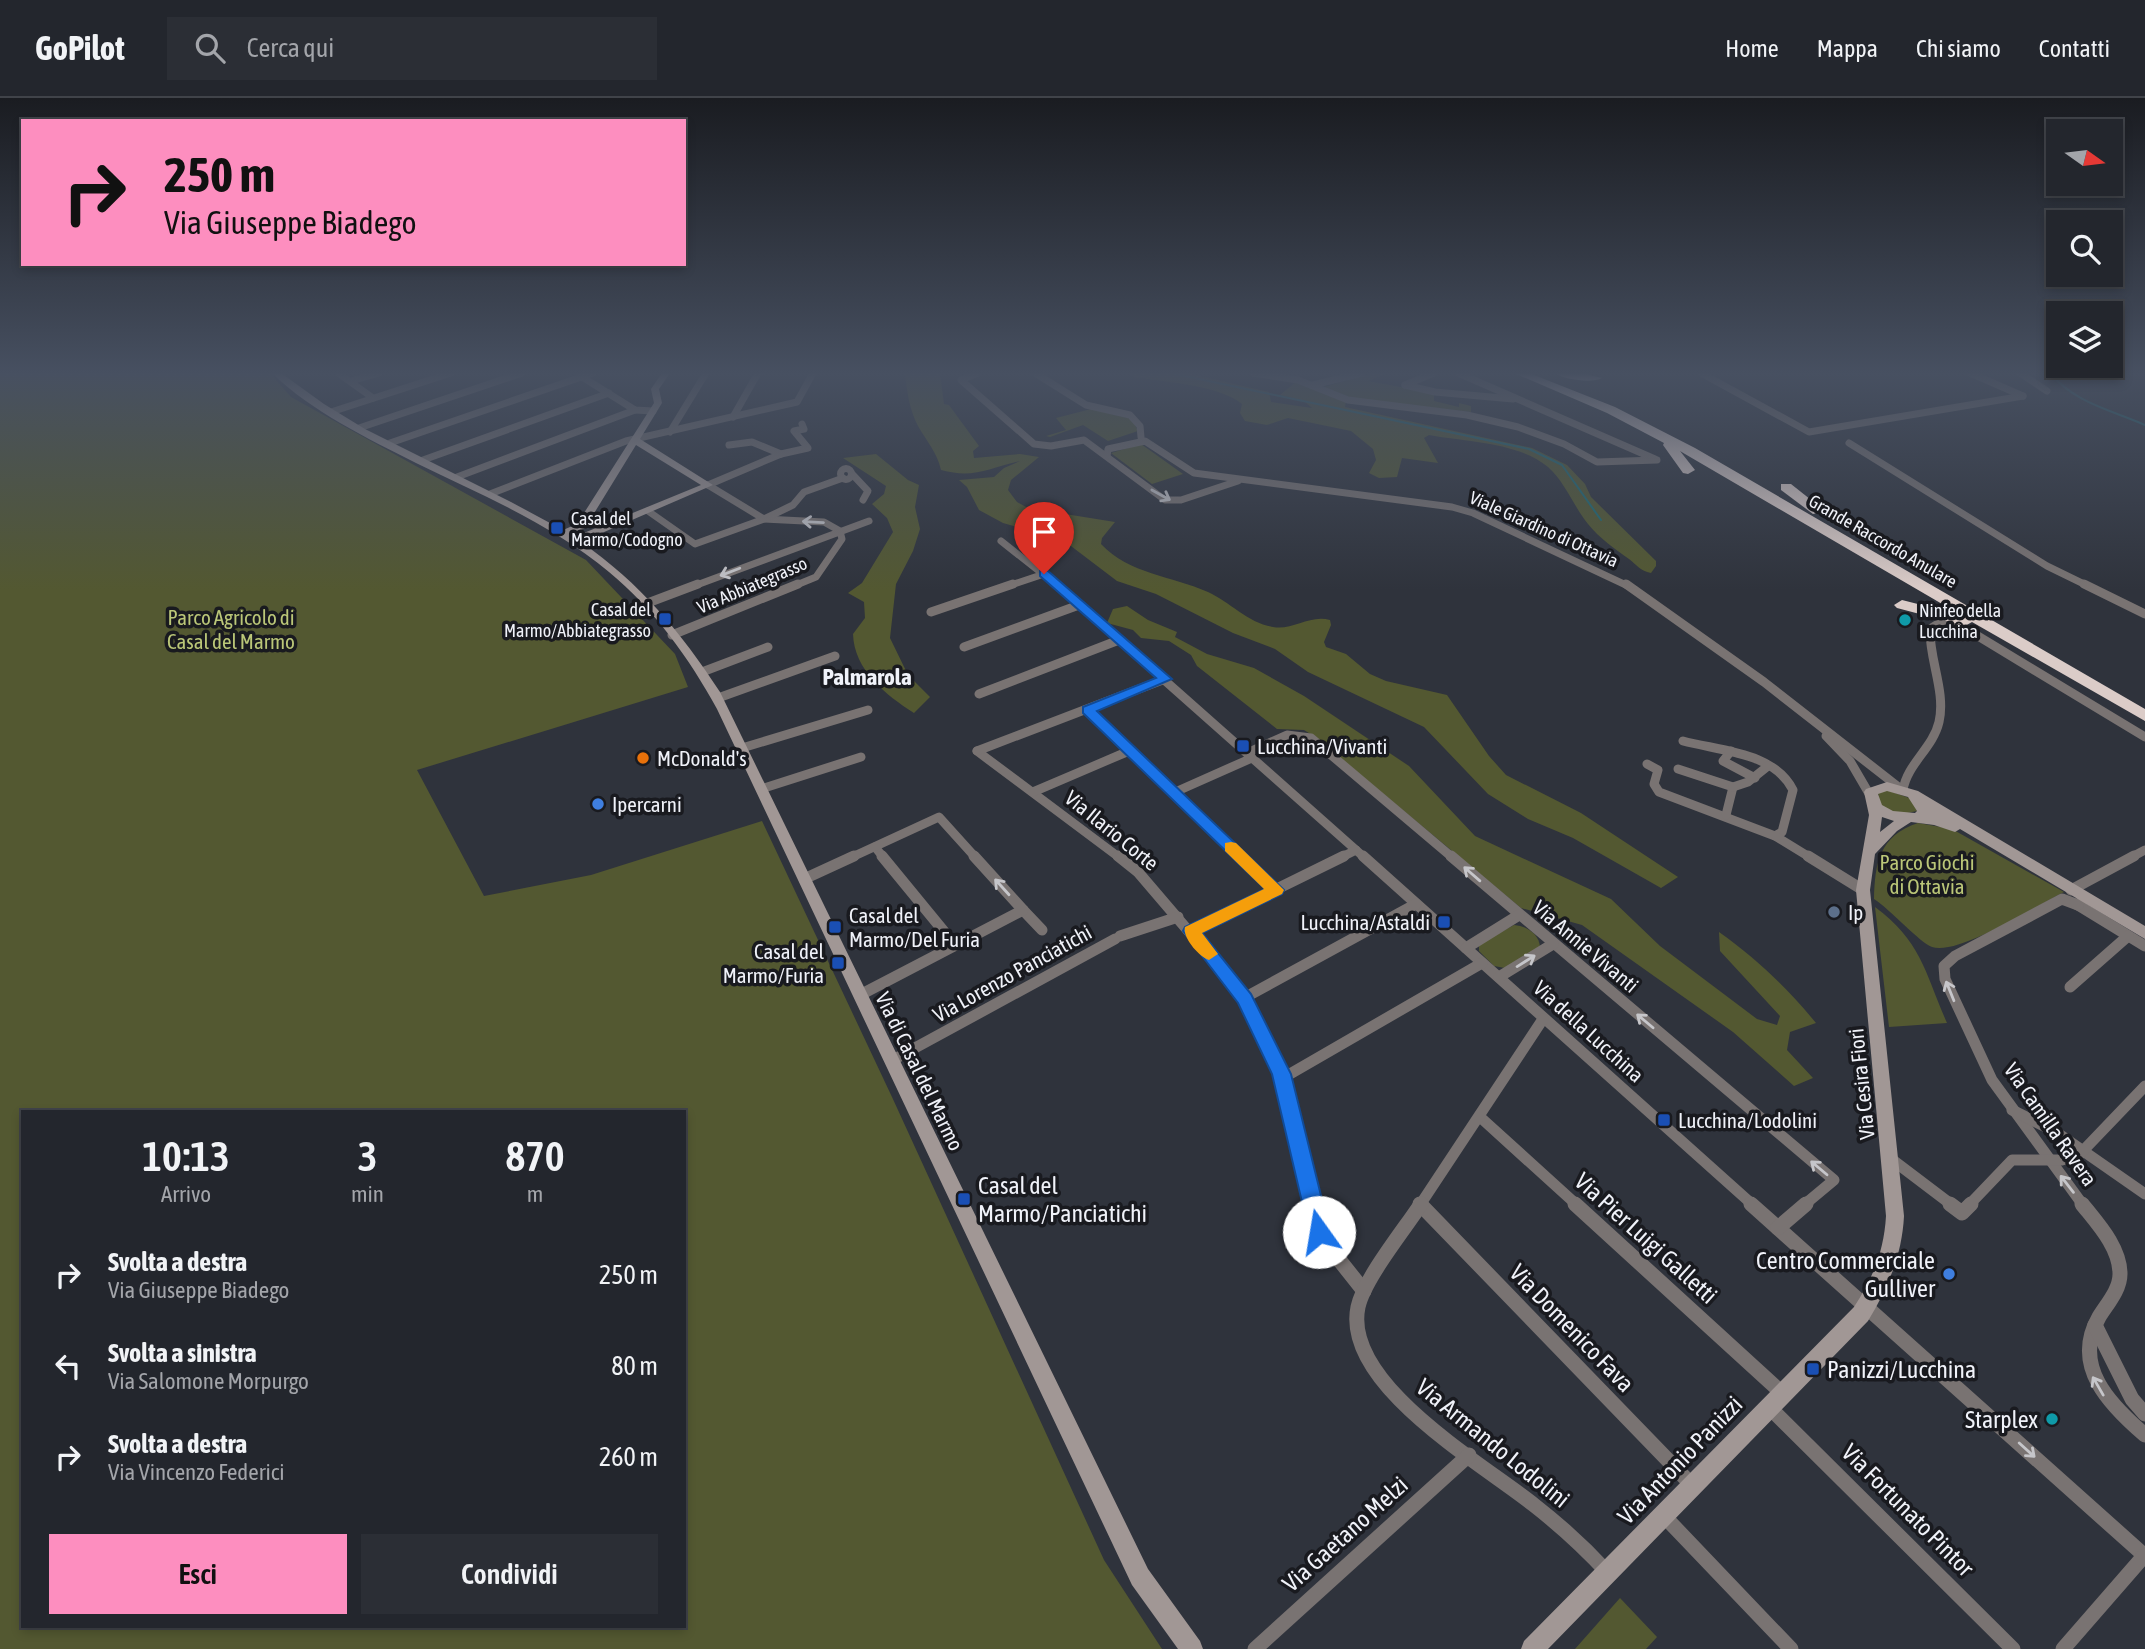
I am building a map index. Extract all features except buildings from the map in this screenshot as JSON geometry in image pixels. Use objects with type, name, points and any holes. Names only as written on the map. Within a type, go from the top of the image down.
[{"type":"highway","points":[[1669,445],[1688,470]]},
{"type":"highway","name":"Grande Raccordo Anulare","points":[[1676,445],[2145,716]]},
{"type":"highway","name":"Grande Raccordo Anulare","points":[[1694,445],[2145,705]]},
{"type":"highway","points":[[1786,487],[1856,538]]},
{"type":"highway","points":[[1902,605],[1972,623],[2097,688]]},
{"type":"street","name":"Via di Casal del Marmo","points":[[395,445],[490,494],[613,570],[702,672],[718,698],[1140,1577],[1192,1649]]},
{"type":"street","points":[[423,460],[463,445]]},
{"type":"street","points":[[457,477],[541,445]]},
{"type":"street","points":[[490,494],[621,445]]},
{"type":"street","points":[[566,539],[581,527],[632,445]]},
{"type":"street","points":[[644,445],[708,485]]},
{"type":"street","points":[[760,445],[780,454]]},
{"type":"street","points":[[566,539],[591,534],[780,454],[808,448],[806,445]]},
{"type":"street","points":[[1091,445],[1165,500],[1181,500],[1225,481]]},
{"type":"street","points":[[1094,447],[1100,445]]},
{"type":"street","points":[[1107,456],[1108,449],[1121,445]]},
{"type":"street","points":[[1152,445],[1188,471],[1225,481]]},
{"type":"street","points":[[1567,445],[1597,462],[1657,460],[1624,445]]},
{"type":"street","points":[[1853,445],[2047,566],[2145,614]]},
{"type":"street","points":[[648,511],[695,544],[764,519],[793,505],[804,492],[844,478],[838,474],[845,470],[852,471],[868,491],[863,500]]},
{"type":"street","name":"Viale Giardino di Ottavia","points":[[1225,481],[1244,480],[1449,506],[1473,513],[1616,578],[1748,670],[1902,789]]},
{"type":"street","name":"Via Abbiategrasso","points":[[672,635],[816,578],[841,542],[840,531],[824,522],[764,519],[708,485]]},
{"type":"street","points":[[645,604],[869,521]]},
{"type":"street","points":[[581,527],[591,534]]},
{"type":"street","name":"Via della Lucchina","points":[[1001,541],[1044,574],[1165,679],[2145,1556]]},
{"type":"street","points":[[931,612],[1044,574]]},
{"type":"street","points":[[964,647],[1079,605]]},
{"type":"street","points":[[1902,789],[1905,779],[1927,749],[1940,721],[1928,642],[1930,629],[1938,624],[1968,630],[2145,737]]},
{"type":"street","points":[[979,694],[1119,640]]},
{"type":"street","points":[[702,672],[768,647]]},
{"type":"street","points":[[718,698],[835,656]]},
{"type":"street","points":[[1165,679],[1088,710],[1276,890]]},
{"type":"street","points":[[742,748],[868,710]]},
{"type":"street","name":"Via Ilario Corte","points":[[1088,710],[977,751],[1135,870],[1191,931],[1244,998],[1283,1078],[1321,1237],[1364,1291]]},
{"type":"street","name":"Viale Giardino di Ottavia","points":[[1813,721],[1850,761],[1873,800]]},
{"type":"street","name":"Via Annie Vivanti","points":[[1173,793],[1287,734],[1307,735],[1834,1180],[1778,1228]]},
{"type":"street","points":[[1683,741],[1710,750],[1731,751],[1787,777],[1793,790],[1782,832],[1775,836]]},
{"type":"street","points":[[1032,792],[1129,751]]},
{"type":"street","points":[[1716,781],[1723,761],[1731,751]]},
{"type":"street","points":[[761,789],[861,757]]},
{"type":"street","points":[[1723,761],[1755,778]]},
{"type":"street","points":[[1647,764],[1658,770],[1654,784],[1658,792],[1726,815],[1775,836],[1863,890]]},
{"type":"street","points":[[1678,769],[1734,787],[1755,778],[1768,766]]},
{"type":"street","points":[[1726,815],[1734,787]]},
{"type":"street","points":[[1982,838],[1941,822],[1889,815],[1873,800],[1878,787],[1902,789],[1916,797],[2071,890],[2082,902],[2145,946]]},
{"type":"street","points":[[1870,851],[1892,828],[1923,814],[1924,809],[1916,797]]},
{"type":"street","name":"Via Cesira Fiori","points":[[1866,1307],[1888,1266],[1894,1240],[1890,1158],[1863,890],[1864,869],[1877,824],[1873,800]]},
{"type":"street","points":[[804,879],[939,817],[1042,929]]},
{"type":"street","points":[[875,847],[955,945]]},
{"type":"street","points":[[1191,931],[1356,850]]},
{"type":"street","points":[[2071,890],[2145,850]]},
{"type":"street","name":"Via Camilla Ravera","points":[[2082,902],[2062,899],[1966,949],[1944,966],[1945,979],[1992,1080],[2011,1110],[2099,1226],[2118,1264],[2118,1285],[2095,1325],[2088,1345],[2091,1374],[2111,1406],[2145,1435]]},
{"type":"street","points":[[2082,902],[2145,933]]},
{"type":"street","points":[[1244,998],[1416,904]]},
{"type":"street","points":[[860,995],[1023,910]]},
{"type":"street","points":[[1465,948],[1519,915]]},
{"type":"street","name":"Via Lorenzo Panciatichi","points":[[891,1060],[1117,937],[1178,917]]},
{"type":"street","points":[[2070,987],[2128,936]]},
{"type":"street","points":[[1499,977],[1553,944]]},
{"type":"street","points":[[1283,1078],[1482,963]]},
{"type":"street","name":"Via Armando Lodolini","points":[[1543,1019],[1364,1291],[1358,1303],[1356,1321],[1360,1344],[1367,1359],[1407,1405],[1568,1533],[1608,1573]]},
{"type":"street","points":[[1890,1158],[1962,1213],[2012,1160],[2069,1160],[2084,1152],[2145,1086]]},
{"type":"street","points":[[2011,1110],[2047,1127],[2145,1194]]},
{"type":"street","name":"Via Pier Luigi Galletti","points":[[1480,1117],[1775,1400]]},
{"type":"street","name":"Via Domenico Fava","points":[[1420,1204],[1691,1484]]},
{"type":"street","name":"Via Antonio Panizzi","points":[[1532,1649],[1866,1307]]},
{"type":"street","points":[[2095,1325],[2132,1399],[2145,1414]]},
{"type":"street","name":"Via Fortunato Pintor","points":[[1775,1400],[2013,1649]]},
{"type":"street","name":"Via Gaetano Melzi","points":[[1255,1649],[1469,1455]]},
{"type":"street","points":[[1663,1515],[1791,1649]]},
{"type":"street","points":[[2063,1649],[2145,1556]]},
{"type":"green space","name":"Parco Agricolo di Casal del Marmo","points":[[0,445],[379,445],[586,560],[675,654],[688,687],[417,770],[484,896],[591,875],[762,821],[1104,1560],[1162,1649],[0,1649]]},
{"type":"green space","points":[[930,445],[979,445],[973,451],[974,458],[1020,454],[1039,457],[1011,480],[1008,490],[1017,502],[1028,508],[1115,522],[1102,538],[1101,544],[1124,562],[1208,592],[1264,625],[1280,628],[1315,619],[1330,620],[1331,625],[1324,642],[1326,647],[1346,654],[1370,674],[1386,681],[1447,695],[1489,756],[1506,775],[1581,813],[1678,877],[1661,888],[1573,838],[1528,819],[1488,794],[1424,727],[1308,672],[1275,649],[1233,633],[1156,594],[1117,581],[1063,540],[1003,523],[979,510],[967,487],[959,480],[994,477],[1004,468],[1020,461],[981,472],[953,472],[941,470]]},
{"type":"green space","points":[[1143,445],[1183,474],[1152,484],[1111,453]]},
{"type":"green space","points":[[1369,445],[1428,445],[1438,463],[1402,458],[1397,477],[1379,478],[1369,473],[1376,460],[1373,449]]},
{"type":"green space","points":[[1497,445],[1532,448],[1567,465],[1585,484],[1591,497],[1656,561],[1651,573],[1644,571],[1592,529],[1548,467],[1522,452]]},
{"type":"green space","points":[[876,454],[908,480],[919,485],[915,507],[920,529],[913,551],[896,584],[890,638],[908,675],[930,697],[914,713],[883,690],[865,670],[855,647],[853,634],[865,618],[864,602],[848,593],[862,583],[893,532],[887,518],[872,504],[884,494],[886,486],[843,458]]},
{"type":"green space","points":[[1127,606],[1148,620],[1177,632],[1175,637],[1207,654],[1254,668],[1304,696],[1409,766],[1475,836],[1611,899],[1660,946],[1757,1019],[1777,1025],[1780,1016],[1720,951],[1719,932],[1771,974],[1816,1023],[1790,1032],[1787,1050],[1813,1078],[1794,1086],[1733,1032],[1582,925],[1521,908],[1312,735],[1304,730],[1277,729],[1197,666],[1191,655],[1169,641],[1141,638],[1133,630],[1107,623],[1113,609]]},
{"type":"green space","points":[[1887,790],[1912,799],[1917,811],[1898,815],[1880,805],[1878,793]]},
{"type":"green space","name":"Parco Giochi di Ottavia","points":[[1918,823],[1952,829],[2064,892],[1978,937],[1944,948],[1932,947],[1874,899],[1878,863],[1887,843],[1895,835]]},
{"type":"green space","points":[[1875,907],[1891,920],[1913,946],[1947,1023],[1889,1027]]},
{"type":"green space","points":[[1514,925],[1532,932],[1540,947],[1505,968],[1494,966],[1479,951],[1479,944]]},
{"type":"green space","points":[[1620,1598],[1657,1637],[1646,1649],[1575,1649]]},
{"type":"waterway","points":[[1512,445],[1529,449],[1562,465],[1601,520]]},
{"type":"slow traffic","points":[[1209,954],[1191,931],[1276,890],[1231,847]]},
{"type":"place","name":"Casal del Marmo/Codogno","points":[[557,528]]},
{"type":"place","name":"Casal del Marmo/Abbiategrasso","points":[[665,619]]},
{"type":"place","name":"Ninfeo della Lucchina","points":[[1905,620]]},
{"type":"place","name":"Lucchina/Vivanti","points":[[1243,746]]},
{"type":"place","name":"McDonald's","points":[[643,758]]},
{"type":"place","name":"Ipercarni","points":[[598,804]]},
{"type":"place","name":"Ip","points":[[1834,912]]},
{"type":"place","name":"Lucchina/Astaldi","points":[[1444,922]]},
{"type":"place","name":"Casal del Marmo/Del Furia","points":[[835,927]]},
{"type":"place","name":"Casal del Marmo/Furia","points":[[838,963]]},
{"type":"place","name":"Lucchina/Lodolini","points":[[1664,1120]]},
{"type":"place","name":"Casal del Marmo/Panciatichi","points":[[964,1199]]},
{"type":"place","name":"Centro Commerciale Gulliver","points":[[1949,1274]]},
{"type":"place","name":"Panizzi/Lucchina","points":[[1813,1369]]},
{"type":"place","name":"Starplex","points":[[2052,1419]]},
{"type":"district","name":"Palmarola","points":[[867,677]]},
{"type":"route","points":[[1044,574],[1165,679],[1088,710],[1276,890],[1191,931],[1245,999],[1282,1074],[1319,1232]]}]
